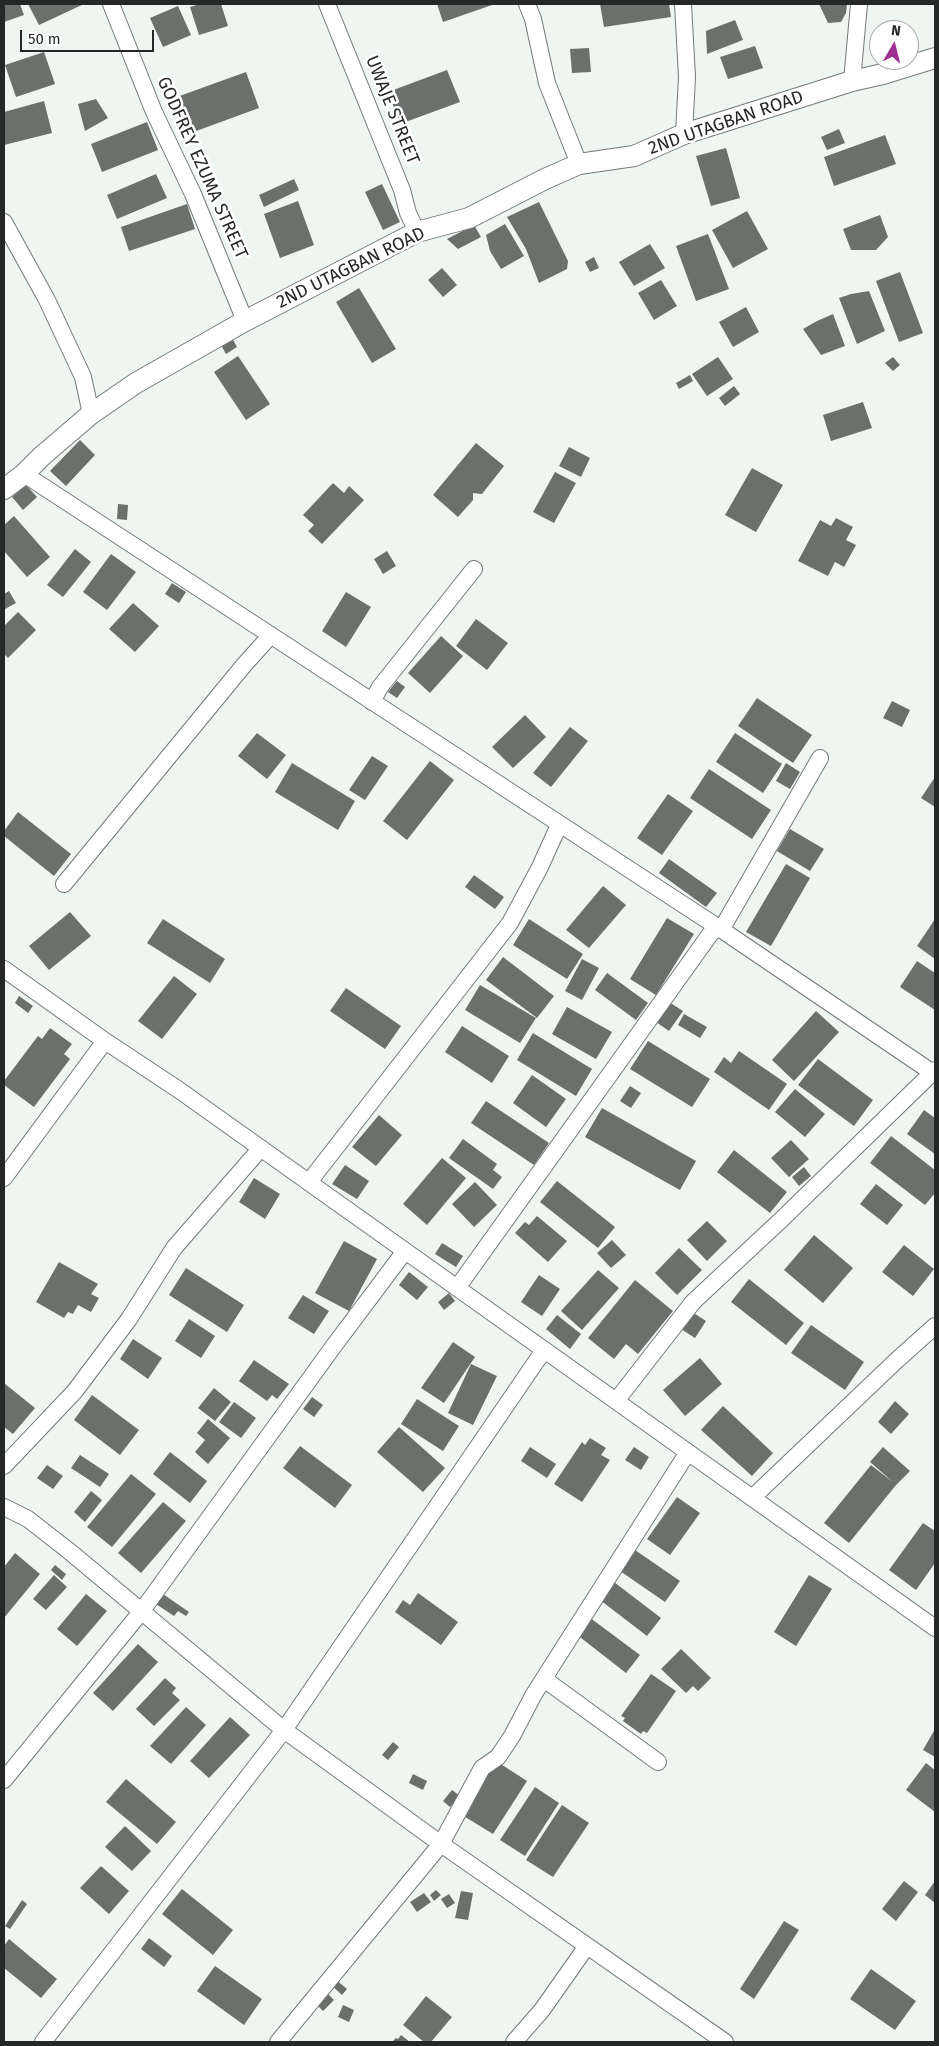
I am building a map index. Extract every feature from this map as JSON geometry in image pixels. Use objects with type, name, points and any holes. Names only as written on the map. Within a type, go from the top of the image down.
[{"type":"street","name":"GODFREY EZUMA STREET","points":[[111,4],[154,112],[193,194],[246,321]]},
{"type":"street","name":"UWAJE STREET","points":[[327,4],[417,232]]},
{"type":"street","points":[[527,4],[533,19],[547,83],[579,164]]},
{"type":"street","points":[[683,4],[687,77],[684,134]]},
{"type":"street","points":[[852,81],[859,4]]},
{"type":"street","name":"2ND UTAGBAN ROAD","points":[[4,489],[24,474],[91,414],[136,383],[246,321],[417,232],[469,218],[545,179],[579,164],[634,156],[684,134],[852,81],[883,74],[935,58]]},
{"type":"street","points":[[4,222],[47,300],[83,377],[91,414]]},
{"type":"street","points":[[24,474],[718,928],[934,1072],[782,1219],[692,1302],[616,1401]]},
{"type":"street","points":[[372,702],[380,687],[474,569]]},
{"type":"street","points":[[64,884],[244,665],[271,636]]},
{"type":"street","points":[[457,1288],[718,928],[820,758]]},
{"type":"street","points":[[309,1182],[510,923],[540,867],[559,824]]},
{"type":"street","points":[[4,969],[261,1148],[935,1628]]},
{"type":"street","points":[[4,1178],[105,1041]]},
{"type":"street","points":[[4,1466],[75,1391],[129,1319],[174,1248],[261,1148]]},
{"type":"street","points":[[4,1780],[141,1612],[405,1251]]},
{"type":"street","points":[[752,1498],[935,1326]]},
{"type":"street","points":[[43,2042],[284,1730],[544,1350]]},
{"type":"street","points":[[278,2042],[441,1844],[482,1768],[498,1757],[544,1679],[688,1452]]},
{"type":"street","points":[[4,1507],[28,1519],[284,1730],[441,1844],[725,2042]]},
{"type":"street","points":[[544,1679],[658,1762]]},
{"type":"street","points":[[514,2042],[542,2010],[587,1946]]},
{"type":"building","points":[[4,4],[20,4],[24,15],[4,22]]},
{"type":"building","points":[[28,4],[84,4],[39,25]]},
{"type":"building","points":[[200,4],[221,4],[228,26],[199,35],[190,7]]},
{"type":"building","points":[[437,4],[495,4],[443,22]]},
{"type":"building","points":[[600,4],[669,4],[671,17],[604,27]]},
{"type":"building","points":[[819,4],[847,4],[846,13],[841,22],[828,23]]},
{"type":"building","points":[[178,6],[191,35],[163,47],[150,18]]},
{"type":"building","points":[[735,20],[743,40],[707,54],[706,31]]},
{"type":"building","points":[[755,46],[763,68],[728,79],[720,57]]},
{"type":"building","points":[[589,48],[591,72],[572,73],[570,49]]},
{"type":"building","points":[[44,52],[55,84],[16,97],[5,65]]},
{"type":"building","points":[[447,70],[460,102],[400,124],[388,92]]},
{"type":"building","points":[[246,72],[259,108],[188,134],[174,98]]},
{"type":"building","points":[[96,99],[108,118],[85,131],[78,104]]},
{"type":"building","points":[[44,101],[52,133],[4,145],[4,112]]},
{"type":"building","points":[[147,122],[158,150],[102,172],[91,144]]},
{"type":"building","points":[[839,129],[845,143],[827,150],[821,137]]},
{"type":"building","points":[[885,135],[896,164],[834,186],[824,157]]},
{"type":"building","points":[[726,148],[740,198],[711,206],[696,156]]},
{"type":"building","points":[[156,174],[167,198],[117,219],[107,195]]},
{"type":"building","points":[[294,179],[299,190],[264,207],[259,195]]},
{"type":"building","points":[[382,184],[400,222],[383,230],[365,192]]},
{"type":"building","points":[[298,201],[314,245],[280,258],[264,214]]},
{"type":"building","points":[[539,202],[568,261],[567,269],[539,283],[526,249],[507,217]]},
{"type":"building","points":[[187,204],[195,229],[129,251],[121,227]]},
{"type":"building","points":[[747,211],[768,249],[733,268],[712,230]]},
{"type":"building","points":[[880,215],[888,237],[876,250],[851,250],[843,229]]},
{"type":"building","points":[[505,224],[524,256],[501,269],[490,251],[486,235]]},
{"type":"building","points":[[474,225],[481,237],[458,249],[447,239]]},
{"type":"building","points":[[708,234],[729,289],[696,301],[676,246]]},
{"type":"building","points":[[650,244],[665,268],[634,286],[619,262]]},
{"type":"building","points":[[594,257],[599,268],[590,272],[585,262]]},
{"type":"building","points":[[442,268],[457,285],[443,297],[428,280]]},
{"type":"building","points":[[900,272],[923,333],[899,342],[876,281]]},
{"type":"building","points":[[661,280],[677,306],[654,320],[638,293]]},
{"type":"building","points":[[359,288],[396,349],[372,363],[336,302]]},
{"type":"building","points":[[869,291],[885,331],[857,344],[839,298]]},
{"type":"building","points":[[746,307],[759,332],[733,347],[719,322]]},
{"type":"building","points":[[833,314],[845,346],[821,355],[803,329]]},
{"type":"building","points":[[232,338],[237,347],[226,354],[221,345]]},
{"type":"building","points":[[238,356],[270,404],[246,420],[214,372]]},
{"type":"building","points":[[718,357],[733,379],[707,396],[692,374]]},
{"type":"building","points":[[893,357],[900,365],[893,371],[885,363]]},
{"type":"building","points":[[690,375],[693,381],[679,389],[676,383]]},
{"type":"building","points":[[734,386],[740,394],[725,406],[719,398]]},
{"type":"building","points":[[863,402],[872,428],[831,441],[823,415]]},
{"type":"building","points":[[80,440],[95,455],[66,486],[50,471]]},
{"type":"building","points":[[476,443],[504,466],[482,494],[473,493],[473,500],[458,517],[433,495]]},
{"type":"building","points":[[569,447],[590,458],[581,477],[559,466]]},
{"type":"building","points":[[752,468],[783,485],[756,532],[725,515]]},
{"type":"building","points":[[555,472],[576,483],[554,523],[533,512]]},
{"type":"building","points":[[333,483],[344,493],[349,486],[364,500],[322,544],[308,531],[314,525],[303,515]]},
{"type":"building","points":[[26,485],[37,497],[23,510],[12,497]]},
{"type":"building","points":[[118,504],[128,505],[127,520],[117,519]]},
{"type":"building","points":[[14,516],[50,557],[27,577],[4,551],[4,525]]},
{"type":"building","points":[[836,518],[853,527],[846,540],[856,545],[844,567],[835,562],[828,576],[798,561],[820,520],[831,526]]},
{"type":"building","points":[[75,549],[91,562],[63,597],[47,585]]},
{"type":"building","points":[[387,551],[396,566],[383,574],[374,559]]},
{"type":"building","points":[[111,554],[136,572],[107,610],[83,592]]},
{"type":"building","points":[[172,583],[186,592],[179,603],[165,594]]},
{"type":"building","points":[[9,591],[16,603],[5,609],[4,594]]},
{"type":"building","points":[[346,592],[371,607],[346,647],[322,631]]},
{"type":"building","points":[[133,603],[159,626],[135,652],[109,629]]},
{"type":"building","points":[[18,612],[36,630],[8,658],[4,654],[4,626]]},
{"type":"building","points":[[476,619],[508,643],[487,670],[456,646]]},
{"type":"building","points":[[441,636],[463,656],[430,693],[408,673]]},
{"type":"building","points":[[397,681],[405,687],[397,698],[388,692]]},
{"type":"building","points":[[757,698],[812,735],[793,763],[738,726]]},
{"type":"building","points":[[892,701],[910,710],[902,727],[883,718]]},
{"type":"building","points":[[525,715],[546,737],[513,768],[492,747]]},
{"type":"building","points":[[570,727],[588,741],[551,787],[533,773]]},
{"type":"building","points":[[257,733],[286,755],[267,779],[238,756]]},
{"type":"building","points":[[735,733],[782,764],[763,793],[716,762]]},
{"type":"building","points":[[372,756],[388,766],[365,800],[349,790]]},
{"type":"building","points":[[430,761],[454,780],[407,840],[383,821]]},
{"type":"building","points":[[292,763],[355,801],[338,830],[275,792]]},
{"type":"building","points":[[786,763],[800,772],[790,789],[776,781]]},
{"type":"building","points":[[709,769],[771,810],[752,839],[690,798]]},
{"type":"building","points":[[935,777],[935,807],[921,798]]},
{"type":"building","points":[[668,794],[693,811],[662,855],[637,838]]},
{"type":"building","points":[[18,812],[71,854],[54,876],[4,836],[4,831]]},
{"type":"building","points":[[790,829],[824,849],[810,871],[777,851]]},
{"type":"building","points":[[669,859],[717,893],[706,907],[659,873]]},
{"type":"building","points":[[786,864],[810,878],[771,946],[746,932]]},
{"type":"building","points":[[474,875],[504,897],[495,909],[465,887]]},
{"type":"building","points":[[603,886],[626,905],[589,948],[566,930]]},
{"type":"building","points":[[70,912],[91,936],[49,970],[29,946]]},
{"type":"building","points":[[667,918],[694,934],[656,995],[630,979]]},
{"type":"building","points":[[163,919],[225,959],[210,983],[147,943]]},
{"type":"building","points":[[529,919],[583,954],[567,979],[513,945]]},
{"type":"building","points":[[935,919],[935,959],[917,946]]},
{"type":"building","points":[[503,957],[554,996],[537,1018],[486,980]]},
{"type":"building","points":[[582,959],[599,968],[582,1000],[565,991]]},
{"type":"building","points":[[917,961],[935,973],[935,1010],[900,987]]},
{"type":"building","points":[[607,973],[648,1003],[636,1020],[595,990]]},
{"type":"building","points":[[174,976],[197,994],[162,1039],[138,1021]]},
{"type":"building","points":[[480,985],[536,1018],[520,1043],[465,1010]]},
{"type":"building","points":[[346,988],[401,1026],[385,1049],[330,1011]]},
{"type":"building","points":[[19,996],[33,1006],[28,1013],[15,1003]]},
{"type":"building","points":[[669,1002],[683,1011],[669,1031],[656,1022]]},
{"type":"building","points":[[567,1007],[612,1032],[596,1059],[552,1034]]},
{"type":"building","points":[[816,1011],[839,1032],[794,1081],[772,1060]]},
{"type":"building","points":[[684,1014],[707,1027],[700,1038],[678,1025]]},
{"type":"building","points":[[462,1026],[509,1056],[492,1083],[445,1052]]},
{"type":"building","points":[[50,1028],[72,1044],[64,1054],[70,1059],[34,1107],[4,1085],[4,1081],[38,1036],[42,1039]]},
{"type":"building","points":[[533,1033],[592,1069],[576,1096],[517,1060]]},
{"type":"building","points":[[648,1041],[710,1079],[692,1107],[630,1069]]},
{"type":"building","points":[[739,1051],[787,1084],[769,1110],[714,1072],[724,1057],[731,1063]]},
{"type":"building","points":[[818,1059],[873,1100],[854,1126],[798,1085]]},
{"type":"building","points":[[532,1075],[566,1099],[546,1127],[513,1103]]},
{"type":"building","points":[[630,1086],[641,1093],[631,1108],[620,1101]]},
{"type":"building","points":[[795,1089],[825,1114],[805,1137],[775,1112]]},
{"type":"building","points":[[486,1101],[549,1143],[534,1165],[471,1123]]},
{"type":"building","points":[[602,1108],[696,1161],[680,1190],[585,1137]]},
{"type":"building","points":[[924,1110],[935,1118],[935,1154],[907,1134]]},
{"type":"building","points":[[379,1115],[402,1135],[376,1166],[352,1147]]},
{"type":"building","points":[[891,1136],[935,1170],[935,1193],[925,1205],[870,1163]]},
{"type":"building","points":[[463,1139],[497,1164],[493,1170],[502,1177],[493,1189],[449,1158]]},
{"type":"building","points":[[791,1140],[809,1159],[789,1177],[771,1158]]},
{"type":"building","points":[[734,1150],[787,1192],[770,1213],[717,1172]]},
{"type":"building","points":[[442,1158],[466,1178],[427,1225],[403,1204]]},
{"type":"building","points":[[345,1165],[369,1181],[357,1199],[332,1184]]},
{"type":"building","points":[[804,1167],[811,1176],[799,1186],[792,1177]]},
{"type":"building","points":[[254,1178],[280,1194],[265,1219],[239,1202]]},
{"type":"building","points":[[557,1181],[615,1227],[598,1248],[540,1202]]},
{"type":"building","points":[[475,1182],[497,1205],[474,1227],[452,1204]]},
{"type":"building","points":[[876,1184],[903,1205],[887,1225],[860,1204]]},
{"type":"building","points":[[537,1216],[567,1241],[548,1262],[515,1233],[525,1222],[529,1225]]},
{"type":"building","points":[[707,1221],[727,1241],[707,1261],[687,1240]]},
{"type":"building","points":[[814,1235],[853,1268],[823,1303],[784,1270]]},
{"type":"building","points":[[612,1240],[626,1255],[611,1268],[597,1253]]},
{"type":"building","points":[[344,1241],[377,1259],[349,1311],[315,1293]]},
{"type":"building","points":[[442,1243],[463,1256],[456,1267],[435,1254]]},
{"type":"building","points":[[904,1245],[934,1269],[913,1296],[882,1272]]},
{"type":"building","points":[[679,1248],[702,1270],[677,1295],[655,1273]]},
{"type":"building","points":[[59,1262],[98,1284],[91,1294],[99,1298],[91,1312],[78,1305],[73,1314],[68,1312],[64,1318],[36,1302]]},
{"type":"building","points":[[186,1268],[244,1305],[227,1332],[169,1295]]},
{"type":"building","points":[[598,1270],[619,1288],[582,1330],[561,1311]]},
{"type":"building","points":[[409,1272],[428,1287],[417,1300],[399,1285]]},
{"type":"building","points":[[539,1275],[560,1289],[542,1316],[521,1302]]},
{"type":"building","points":[[749,1279],[804,1323],[786,1345],[731,1302]]},
{"type":"building","points":[[635,1280],[673,1311],[638,1354],[626,1344],[614,1359],[588,1338]]},
{"type":"building","points":[[449,1293],[455,1301],[444,1310],[438,1302]]},
{"type":"building","points":[[303,1295],[329,1311],[314,1334],[288,1318]]},
{"type":"building","points":[[692,1312],[706,1321],[695,1338],[681,1329]]},
{"type":"building","points":[[557,1315],[581,1334],[570,1349],[546,1329]]},
{"type":"building","points":[[189,1319],[215,1336],[201,1358],[175,1341]]},
{"type":"building","points":[[811,1325],[864,1362],[845,1390],[791,1353]]},
{"type":"building","points":[[133,1339],[162,1358],[148,1379],[120,1359]]},
{"type":"building","points":[[453,1342],[475,1357],[444,1403],[421,1388]]},
{"type":"building","points":[[700,1358],[722,1384],[685,1416],[663,1390]]},
{"type":"building","points":[[254,1360],[289,1384],[277,1399],[272,1395],[267,1401],[239,1381]]},
{"type":"building","points":[[471,1364],[497,1376],[473,1425],[448,1413]]},
{"type":"building","points":[[4,1383],[35,1408],[13,1434],[4,1427]]},
{"type":"building","points":[[214,1388],[231,1402],[215,1421],[198,1408]]},
{"type":"building","points":[[92,1395],[139,1430],[120,1455],[74,1420]]},
{"type":"building","points":[[312,1397],[323,1405],[314,1417],[303,1409]]},
{"type":"building","points":[[417,1399],[459,1426],[443,1451],[401,1424]]},
{"type":"building","points":[[895,1401],[909,1414],[891,1434],[878,1422]]},
{"type":"building","points":[[234,1402],[256,1418],[241,1438],[219,1422]]},
{"type":"building","points":[[723,1406],[773,1453],[752,1476],[701,1430]]},
{"type":"building","points":[[208,1419],[230,1438],[208,1464],[195,1452],[205,1440],[197,1433]]},
{"type":"building","points":[[399,1427],[445,1468],[423,1492],[377,1452]]},
{"type":"building","points":[[590,1438],[606,1448],[601,1455],[610,1460],[582,1502],[554,1484],[582,1442],[585,1445]]},
{"type":"building","points":[[300,1446],[352,1485],[335,1508],[283,1468]]},
{"type":"building","points":[[530,1447],[556,1464],[547,1478],[521,1461]]},
{"type":"building","points":[[634,1447],[649,1457],[641,1470],[625,1460]]},
{"type":"building","points":[[883,1447],[910,1471],[896,1485],[849,1543],[824,1523],[871,1465],[894,1483],[870,1462]]},
{"type":"building","points":[[170,1452],[207,1481],[190,1503],[153,1474]]},
{"type":"building","points":[[80,1455],[109,1474],[100,1487],[71,1468]]},
{"type":"building","points":[[47,1465],[63,1476],[53,1489],[37,1478]]},
{"type":"building","points":[[131,1474],[156,1494],[112,1547],[87,1527]]},
{"type":"building","points":[[91,1491],[102,1500],[85,1522],[74,1512]]},
{"type":"building","points":[[677,1497],[700,1513],[670,1555],[647,1539]]},
{"type":"building","points":[[163,1502],[186,1521],[141,1573],[118,1553]]},
{"type":"building","points":[[923,1523],[935,1531],[935,1563],[916,1590],[889,1570]]},
{"type":"building","points":[[635,1550],[680,1581],[665,1602],[620,1571]]},
{"type":"building","points":[[15,1553],[40,1574],[4,1618],[4,1567]]},
{"type":"building","points":[[55,1565],[66,1574],[62,1580],[51,1570]]},
{"type":"building","points":[[54,1575],[67,1587],[46,1610],[33,1599]]},
{"type":"building","points":[[809,1575],[832,1589],[796,1646],[774,1632]]},
{"type":"building","points":[[614,1582],[661,1618],[647,1636],[600,1600]]},
{"type":"building","points":[[418,1593],[458,1622],[441,1645],[395,1612],[403,1600],[410,1605]]},
{"type":"building","points":[[86,1594],[107,1611],[77,1646],[57,1629]]},
{"type":"building","points":[[163,1594],[189,1612],[186,1616],[178,1611],[174,1616],[156,1604]]},
{"type":"building","points":[[589,1617],[640,1655],[626,1673],[576,1634]]},
{"type":"building","points":[[138,1644],[158,1662],[113,1711],[93,1693]]},
{"type":"building","points":[[681,1649],[711,1678],[698,1691],[693,1686],[686,1693],[661,1669]]},
{"type":"building","points":[[651,1674],[676,1691],[647,1733],[643,1731],[641,1734],[623,1721],[625,1718],[621,1716]]},
{"type":"building","points":[[165,1678],[176,1688],[172,1693],[180,1700],[154,1726],[136,1709]]},
{"type":"building","points":[[186,1707],[206,1725],[171,1764],[150,1746]]},
{"type":"building","points":[[230,1717],[250,1735],[209,1778],[190,1761]]},
{"type":"building","points":[[935,1729],[935,1757],[923,1750]]},
{"type":"building","points":[[393,1742],[399,1747],[388,1760],[382,1755]]},
{"type":"building","points":[[496,1761],[527,1781],[493,1834],[462,1815]]},
{"type":"building","points":[[926,1763],[935,1770],[935,1812],[906,1790]]},
{"type":"building","points":[[413,1774],[427,1781],[423,1790],[409,1783]]},
{"type":"building","points":[[126,1779],[176,1822],[157,1844],[106,1802]]},
{"type":"building","points":[[535,1787],[559,1803],[525,1856],[500,1840]]},
{"type":"building","points":[[452,1790],[460,1796],[450,1807],[443,1801]]},
{"type":"building","points":[[562,1805],[589,1823],[553,1877],[526,1860]]},
{"type":"building","points":[[125,1826],[151,1851],[132,1871],[105,1847]]},
{"type":"building","points":[[101,1866],[129,1891],[109,1914],[80,1888]]},
{"type":"building","points":[[904,1881],[918,1892],[896,1921],[882,1909]]},
{"type":"building","points":[[935,1881],[935,1903],[925,1895]]},
{"type":"building","points":[[182,1889],[233,1930],[213,1955],[162,1914]]},
{"type":"building","points":[[436,1890],[441,1895],[434,1901],[430,1895]]},
{"type":"building","points":[[461,1891],[473,1893],[468,1920],[455,1918]]},
{"type":"building","points":[[424,1893],[431,1902],[417,1912],[410,1902]]},
{"type":"building","points":[[449,1894],[455,1903],[447,1908],[441,1899]]},
{"type":"building","points":[[22,1900],[27,1904],[10,1929],[5,1926]]},
{"type":"building","points":[[784,1921],[799,1930],[754,1999],[740,1989]]},
{"type":"building","points":[[149,1938],[172,1956],[164,1967],[141,1949]]},
{"type":"building","points":[[9,1939],[57,1979],[41,1998],[4,1968],[4,1946]]},
{"type":"building","points":[[215,1966],[262,1999],[244,2025],[197,1991]]},
{"type":"building","points":[[871,1969],[916,2001],[895,2030],[850,1999]]},
{"type":"building","points":[[334,1978],[347,1989],[342,1995],[329,1983]]},
{"type":"building","points":[[326,1992],[334,2000],[323,2011],[315,2003]]},
{"type":"building","points":[[426,1996],[452,2017],[431,2042],[424,2042],[403,2025]]},
{"type":"building","points":[[343,2005],[354,2010],[349,2022],[338,2017]]},
{"type":"building","points":[[401,2035],[410,2042],[392,2042],[396,2038],[398,2039]]}]
